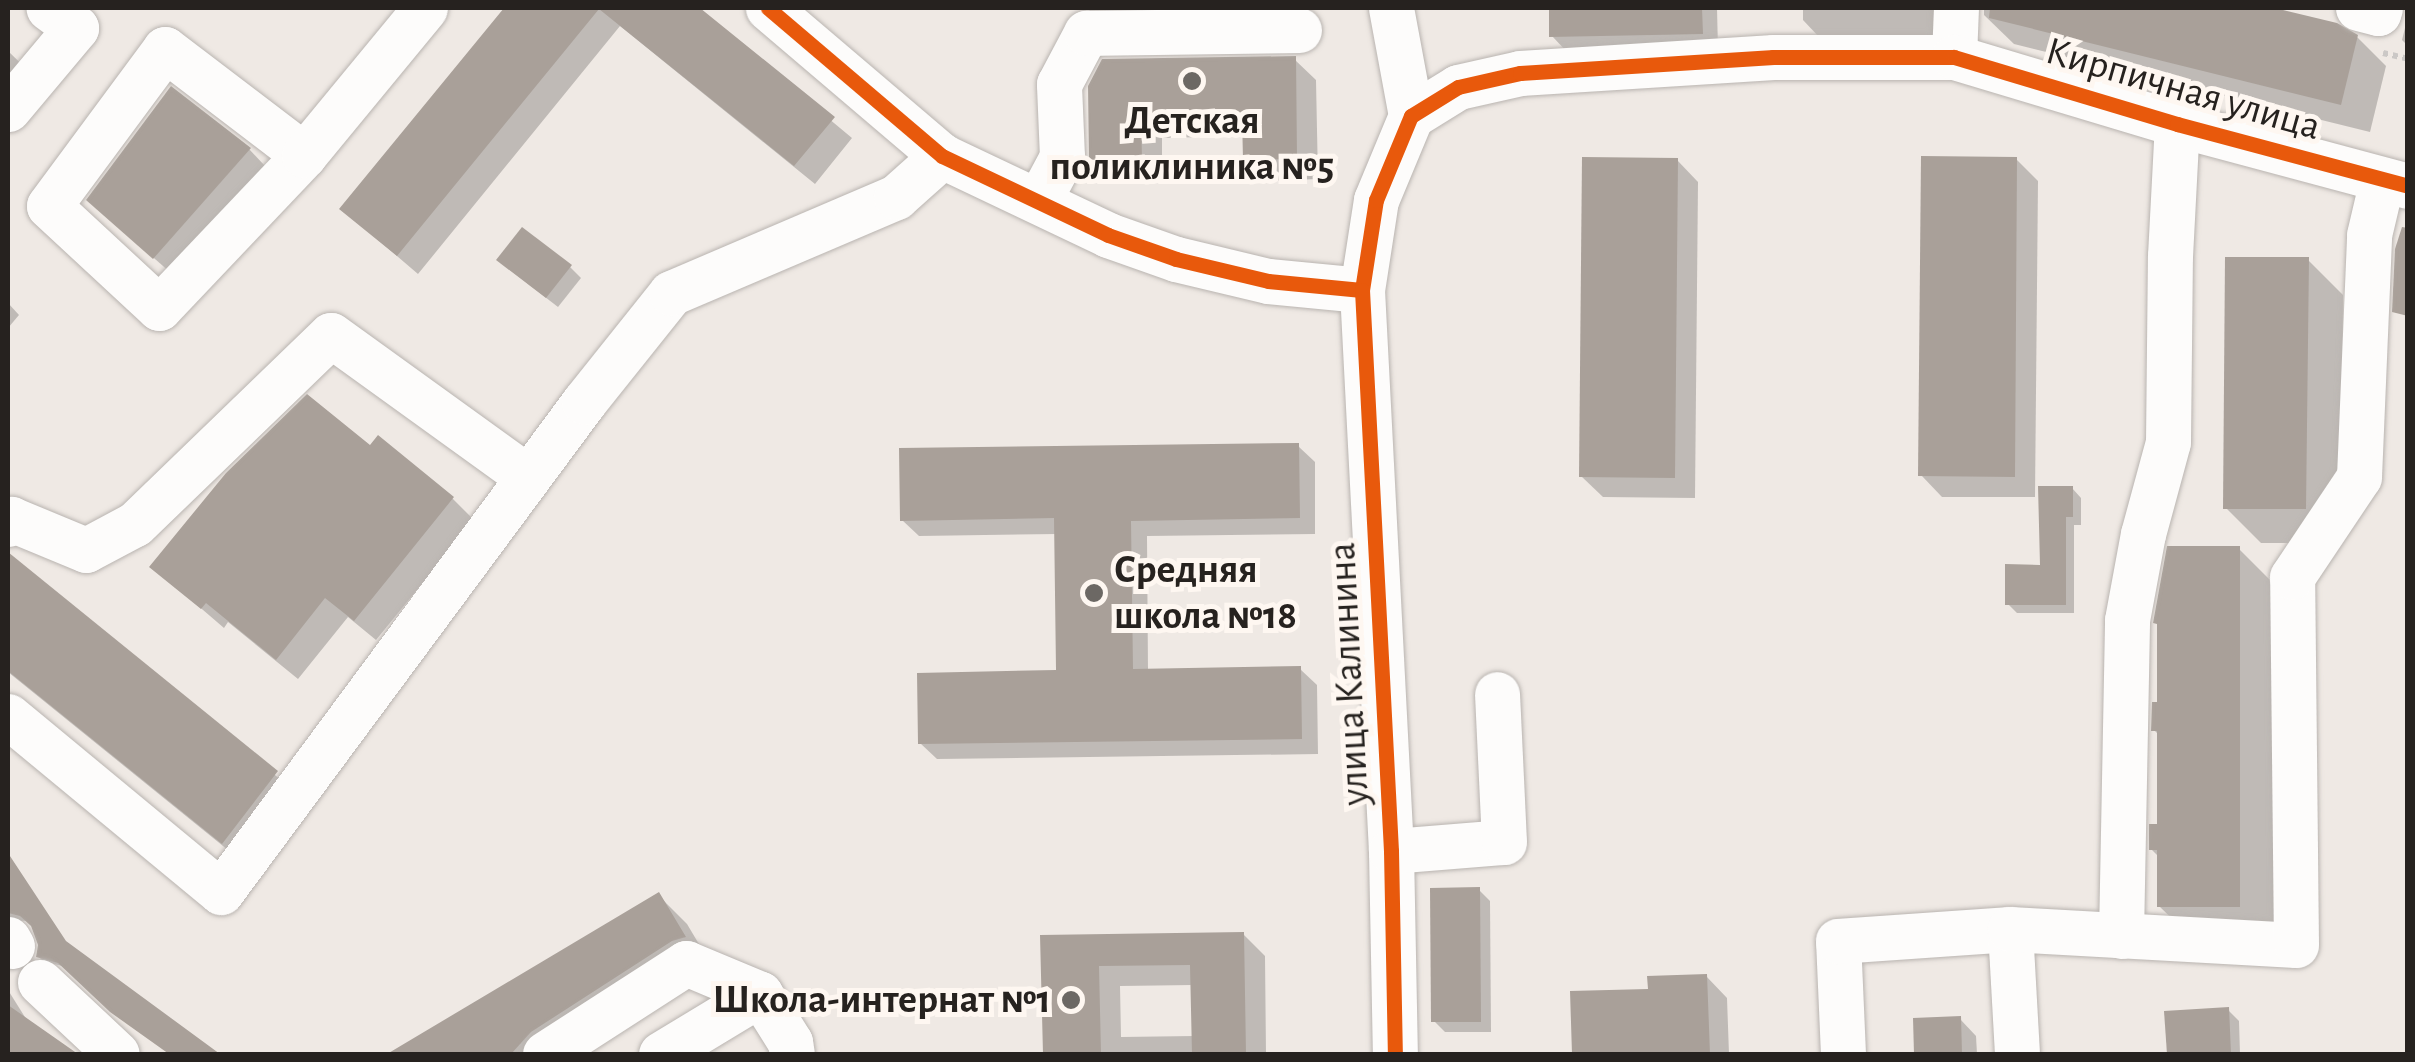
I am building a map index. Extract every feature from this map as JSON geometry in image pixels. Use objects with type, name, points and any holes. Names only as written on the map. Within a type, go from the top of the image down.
[{"type":"street","points":[[8,109],[76,28],[48,8]]},
{"type":"street","points":[[304,155],[165,48],[49,206],[159,308],[304,155],[425,8]]},
{"type":"street","points":[[768,8],[942,156],[1108,235],[1176,259],[1268,281],[1362,290]]},
{"type":"street","points":[[1391,8],[1411,116]]},
{"type":"street","points":[[1954,56],[1956,8]]},
{"type":"street","points":[[2358,8],[2378,13],[2380,8]]},
{"type":"street","points":[[1039,200],[1062,157],[1059,84],[1086,33],[1299,30]]},
{"type":"street","name":"Кирпичная улица","points":[[1411,116],[1458,87],[1520,72],[1774,56],[1954,56],[2177,124],[2395,183]]},
{"type":"street","name":"улица Калинина","points":[[1394,1054],[1391,851],[1362,290],[1376,200],[1411,116]]},
{"type":"street","points":[[2121,936],[2128,620],[2143,534],[2168,442],[2170,256],[2177,124]]},
{"type":"street","points":[[8,716],[221,892],[528,477],[671,294],[896,197],[942,156]]},
{"type":"street","points":[[1843,1054],[1838,941],[2010,929],[2296,945],[2292,577],[2359,477],[2369,235],[2395,183]]},
{"type":"street","points":[[8,524],[11,519],[86,550],[135,524],[332,335],[528,477]]},
{"type":"street","points":[[1391,851],[1504,842],[1496,694]]},
{"type":"street","points":[[2010,929],[2017,1054]]},
{"type":"street","points":[[545,1054],[686,963],[760,994],[790,1042],[792,1054]]},
{"type":"street","points":[[40,982],[117,1054]]},
{"type":"street","points":[[661,1054],[760,994]]},
{"type":"building","points":[[504,8],[700,8],[835,117],[794,166],[599,9],[397,256],[339,209]]},
{"type":"building","points":[[1549,8],[1702,8],[1703,34],[1549,37]]},
{"type":"building","points":[[1990,8],[2275,8],[2337,23],[2358,35],[2341,105],[1989,18]]},
{"type":"building","name":"Детская поликлиника №5","points":[[1296,56],[1297,159],[1243,160],[1242,116],[1141,118],[1142,159],[1089,160],[1088,86],[1102,59]]},
{"type":"building","points":[[171,86],[251,148],[153,259],[86,200]]},
{"type":"building","points":[[1921,156],[2017,157],[2015,477],[1918,476]]},
{"type":"building","points":[[1582,157],[1678,158],[1675,478],[1579,477]]},
{"type":"building","points":[[522,227],[572,265],[546,298],[496,260]]},
{"type":"building","points":[[2402,227],[2408,228],[2408,316],[2392,312],[2395,249]]},
{"type":"building","points":[[2225,257],[2309,257],[2306,509],[2223,509]]},
{"type":"building","points":[[307,394],[370,445],[378,435],[454,497],[354,621],[325,598],[276,660],[206,603],[201,609],[149,567],[226,473]]},
{"type":"building","name":"Средняя школа №18","points":[[1299,443],[1300,518],[1131,521],[1133,669],[1301,666],[1302,739],[918,744],[917,673],[1056,670],[1054,518],[900,521],[899,448]]},
{"type":"building","points":[[2038,486],[2073,486],[2073,517],[2066,517],[2066,605],[2005,605],[2005,564],[2040,565]]},
{"type":"building","points":[[2167,546],[2240,546],[2240,907],[2157,907],[2157,850],[2149,850],[2149,824],[2157,824],[2157,731],[2151,731],[2152,702],[2157,702],[2157,624],[2153,623]]},
{"type":"building","points":[[8,552],[278,771],[222,844],[8,671]]},
{"type":"building","points":[[8,853],[66,941],[220,1054],[169,1054],[110,1012],[58,963],[36,957],[38,945],[31,926],[20,916],[8,913]]},
{"type":"building","points":[[1480,887],[1481,1022],[1431,1022],[1430,888]]},
{"type":"building","points":[[659,892],[686,937],[672,941],[531,1032],[511,1054],[387,1054]]},
{"type":"building","name":"Школа-интернат №1","points":[[1244,932],[1246,1054],[1192,1054],[1190,965],[1099,966],[1101,1054],[1043,1054],[1040,935]]},
{"type":"building","points":[[1707,974],[1710,1054],[1572,1054],[1570,991],[1648,989],[1647,976]]},
{"type":"building","points":[[8,1005],[78,1054],[8,1054]]},
{"type":"building","points":[[2229,1007],[2231,1054],[2167,1054],[2164,1011]]},
{"type":"building","points":[[1961,1016],[1962,1054],[1914,1054],[1913,1018]]},
{"type":"cycle path","points":[[768,8],[942,156],[1108,235],[1176,259],[1268,281],[1362,290],[1376,200],[1411,116],[1458,87],[1520,73],[1773,57],[1954,57],[2177,124],[2408,186]]},
{"type":"cycle path","points":[[1362,290],[1391,851],[1395,1054]]},
{"type":"place","name":"Детская поликлиника №5","points":[[1192,81]]},
{"type":"place","name":"Средняя школа №18","points":[[1094,593]]},
{"type":"place","name":"Школа-интернат №1","points":[[1071,1000]]}]
